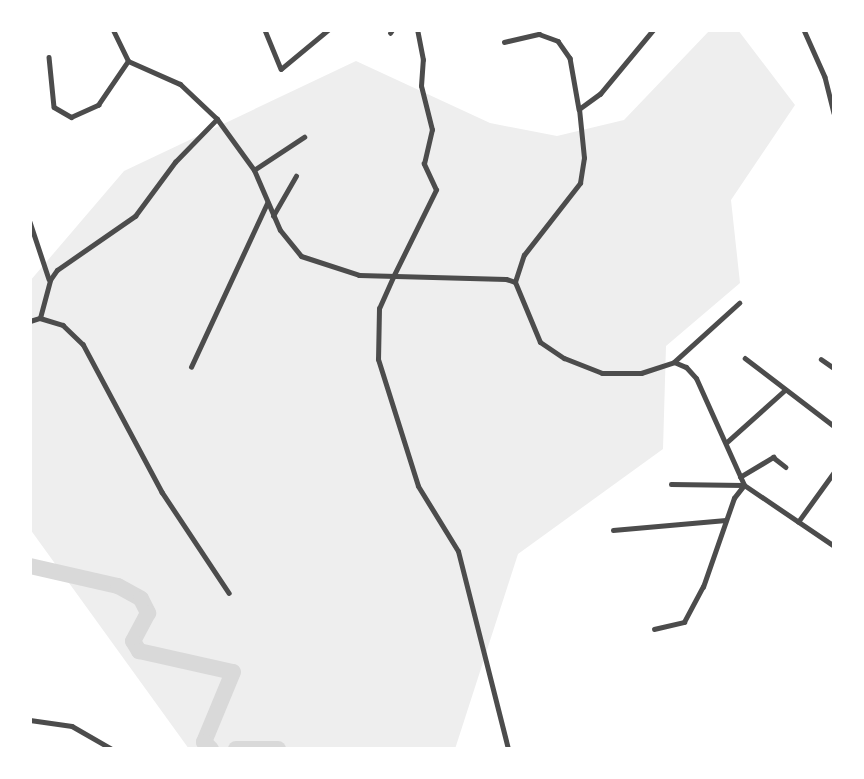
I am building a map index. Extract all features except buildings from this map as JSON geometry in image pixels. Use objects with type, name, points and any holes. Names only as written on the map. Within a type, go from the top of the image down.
[{"type":"street","points":[[113,30],[128,61],[180,84],[217,119],[254,170],[273,217],[289,244],[317,264],[359,275],[515,282]]},
{"type":"street","points":[[265,30],[281,69],[328,30]]},
{"type":"street","points":[[417,30],[423,60],[421,86],[432,130],[424,164],[436,190],[379,307],[379,359],[418,486],[458,551],[508,749]]},
{"type":"street","points":[[579,109],[600,94],[653,30]]},
{"type":"street","points":[[804,30],[825,77],[834,113]]},
{"type":"street","points":[[504,42],[540,34],[558,41],[570,58],[579,109],[584,158],[580,183],[531,245],[515,282],[540,342],[564,358],[602,373],[641,373],[674,362],[739,303]]},
{"type":"street","points":[[48,57],[54,107],[71,117],[98,106],[128,61]]},
{"type":"street","points":[[40,318],[50,280],[67,262],[135,216],[175,162],[217,119]]},
{"type":"street","points":[[254,170],[304,137]]},
{"type":"street","points":[[273,217],[296,176]]},
{"type":"street","points":[[191,367],[267,203]]},
{"type":"street","points":[[30,222],[50,280]]},
{"type":"street","points":[[30,321],[40,318],[63,325],[83,344],[162,492],[229,593]]},
{"type":"street","points":[[745,358],[834,426]]},
{"type":"street","points":[[821,359],[834,368]]},
{"type":"street","points":[[674,362],[686,367],[696,379],[727,442],[744,485],[834,546]]},
{"type":"street","points":[[727,442],[785,390]]},
{"type":"street","points":[[739,477],[773,457],[786,467]]},
{"type":"street","points":[[797,522],[834,472]]},
{"type":"street","points":[[671,484],[744,485]]},
{"type":"street","points":[[654,629],[684,622],[703,587],[726,520],[744,485]]},
{"type":"street","points":[[613,530],[726,520]]},
{"type":"street","points":[[30,720],[72,726],[112,749]]},
{"type":"shaded area","points":[[710,30],[738,30],[795,105],[731,200],[740,283],[666,346],[663,449],[518,554],[455,749],[189,749],[30,529],[30,281],[124,171],[356,61],[490,123],[557,136],[624,120]]},
{"type":"waterway","points":[[30,566],[118,586],[141,599],[148,613],[133,641],[139,651],[233,672],[204,742],[211,749]]},
{"type":"waterway","points":[[236,749],[278,749]]}]
